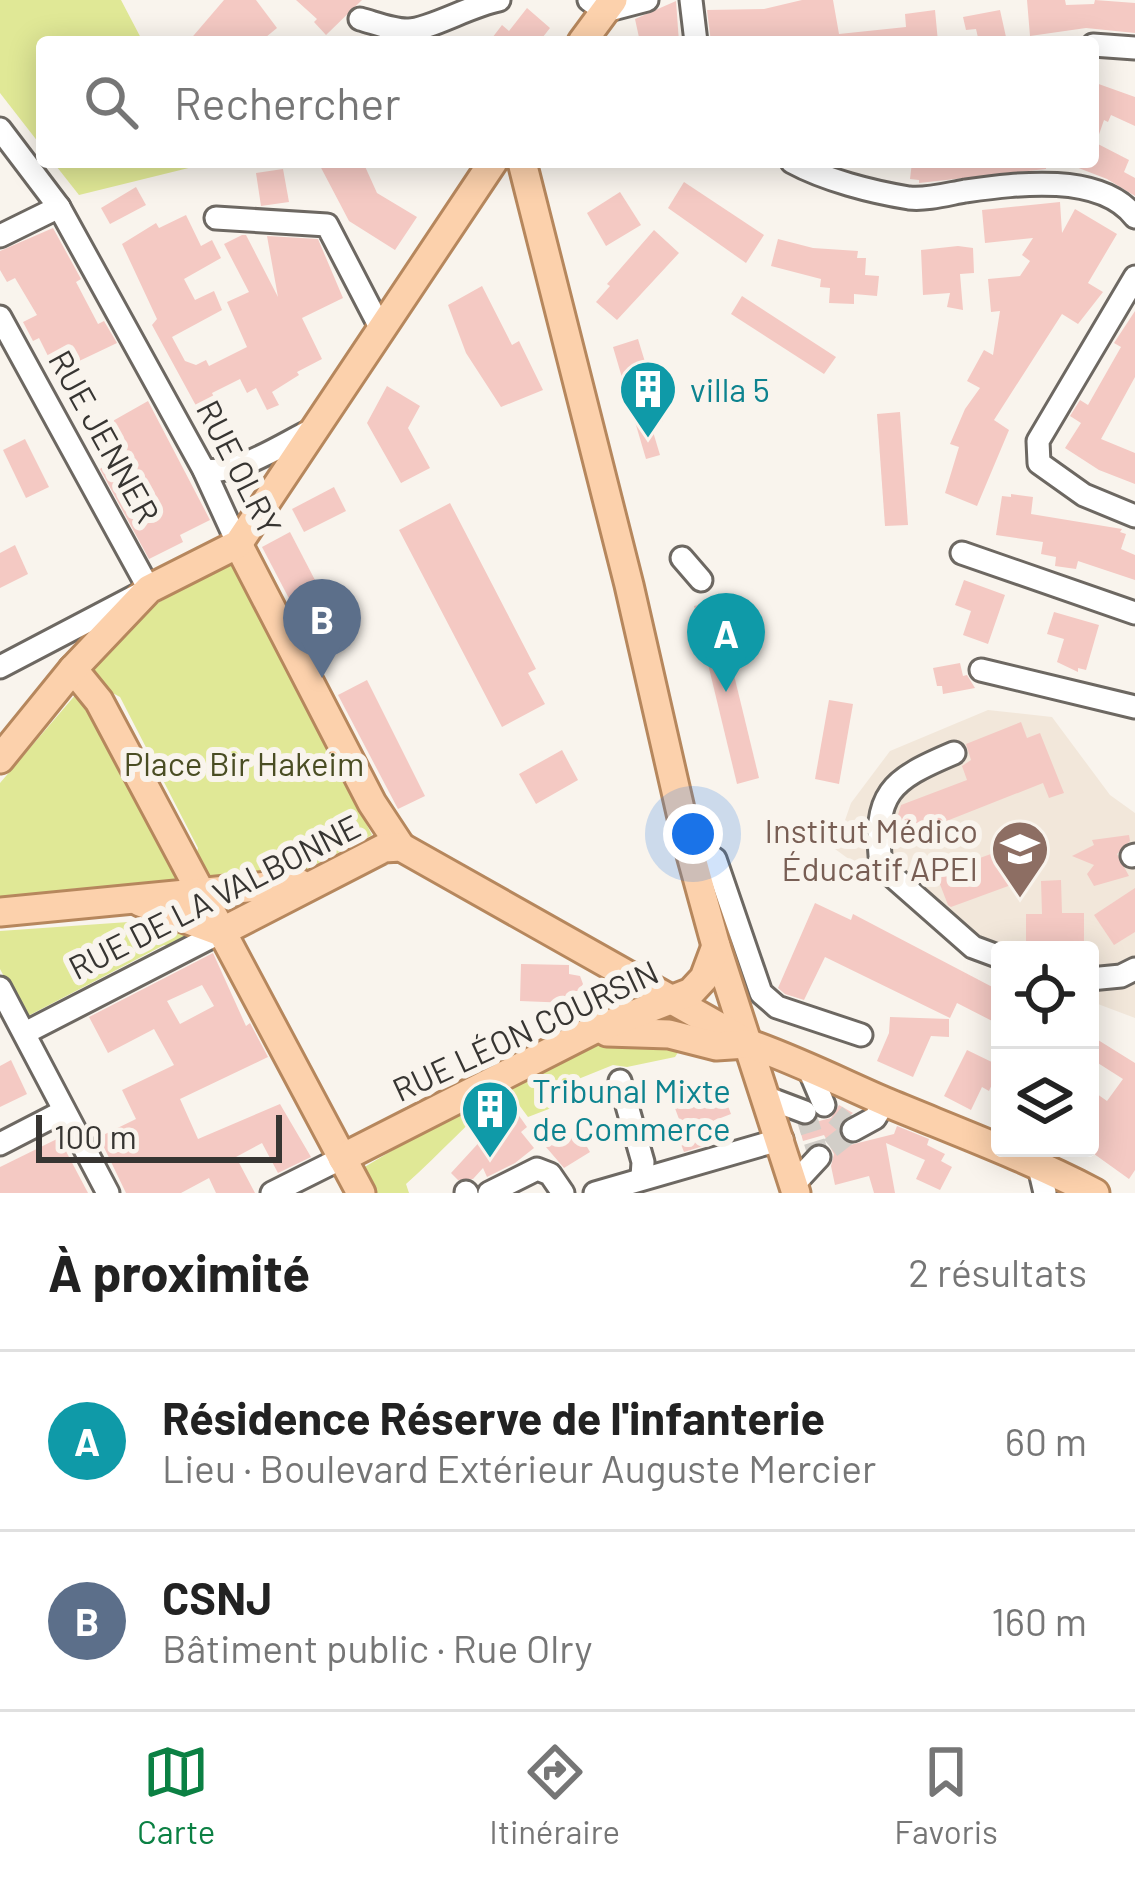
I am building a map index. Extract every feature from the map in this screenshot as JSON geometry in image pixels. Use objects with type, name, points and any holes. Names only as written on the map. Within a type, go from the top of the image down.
[{"type":"main road","points":[[585,36],[602,4]]},
{"type":"main road","points":[[0,759],[73,669],[149,589],[238,544],[486,172],[524,174],[629,585],[688,844],[795,1189]]},
{"type":"main road","name":"RUE OLRY","points":[[238,544],[372,803],[401,847]]},
{"type":"main road","points":[[73,669],[99,701],[361,1193]]},
{"type":"main road","name":"RUE DE LA VALBONNE","points":[[221,932],[383,848],[401,847],[750,1044]]},
{"type":"main road","points":[[0,912],[316,882]]},
{"type":"main road","points":[[134,900],[221,932]]},
{"type":"main road","name":"RUE LÉON COURSIN","points":[[342,1158],[591,1031],[691,992],[704,978],[716,946]]},
{"type":"main road","points":[[591,1031],[616,1003],[616,980],[604,963]]},
{"type":"main road","points":[[591,1031],[669,1034],[716,1046],[750,1044],[1038,1163],[1095,1193]]},
{"type":"street","points":[[422,0],[443,17]]},
{"type":"street","points":[[360,19],[406,31],[499,0]]},
{"type":"street","points":[[602,4],[647,0]]},
{"type":"street","points":[[691,0],[695,36]]},
{"type":"street","points":[[1099,45],[1135,47]]},
{"type":"street","name":"RUE OLRY","points":[[0,129],[59,207],[204,470],[238,544]]},
{"type":"street","points":[[803,168],[913,199],[1003,186],[1089,188],[1126,206],[1135,217]]},
{"type":"street","points":[[0,236],[59,207]]},
{"type":"street","points":[[216,218],[327,225],[381,329]]},
{"type":"street","points":[[1135,277],[1038,441],[1039,463],[1084,495],[1135,516]]},
{"type":"street","name":"RUE JENNER","points":[[0,317],[149,589]]},
{"type":"street","points":[[204,470],[218,472],[238,465],[314,429]]},
{"type":"street","points":[[962,553],[1135,614]]},
{"type":"street","points":[[682,558],[701,580]]},
{"type":"street","points":[[4,665],[149,589]]},
{"type":"street","points":[[4,665],[50,660],[73,669]]},
{"type":"street","points":[[981,670],[1135,707]]},
{"type":"street","points":[[954,753],[904,774],[876,821],[881,866],[974,946],[991,953]]},
{"type":"street","points":[[688,844],[715,859],[761,993],[777,1007],[861,1035]]},
{"type":"street","name":"RUE DE LA VALBONNE","points":[[25,1033],[221,932]]},
{"type":"street","points":[[1099,979],[1135,969]]},
{"type":"street","points":[[0,988],[108,1193]]},
{"type":"street","points":[[768,1098],[814,1109],[807,1064]]},
{"type":"street","points":[[620,1081],[644,1162],[642,1177]]},
{"type":"street","points":[[853,1130],[875,1118],[885,1101]]},
{"type":"street","points":[[0,1144],[64,1111]]},
{"type":"street","points":[[595,1193],[782,1139]]},
{"type":"street","points":[[795,1189],[819,1157]]},
{"type":"street","points":[[272,1193],[342,1158]]},
{"type":"street","points":[[1038,1163],[1045,1193]]},
{"type":"street","points":[[489,1193],[537,1169],[550,1174],[563,1193]]},
{"type":"shaded area","name":"Institut Médico Éducatif APEI","points":[[988,710],[1052,717],[1110,795],[1135,813],[1135,1018],[1099,1004],[1099,941],[991,941],[991,963],[835,849],[851,803],[890,751]]},
{"type":"green space","points":[[0,0],[121,0],[140,36],[36,36],[36,139],[0,93]]},
{"type":"green space","points":[[58,168],[189,168],[79,195]]},
{"type":"green space","name":"Place Bir Hakeim","points":[[226,562],[235,565],[372,835],[292,877],[204,881],[195,862],[198,848],[120,697],[107,690],[94,669],[148,609]]},
{"type":"green space","points":[[77,693],[175,877],[175,885],[103,894],[80,888],[0,898],[0,783]]},
{"type":"green space","points":[[157,920],[192,936],[171,947],[164,945],[26,1017],[0,969],[0,931]]},
{"type":"green space","points":[[622,1038],[681,1048],[675,1057],[627,1067],[613,1065],[561,1086],[567,1102],[528,1117],[508,1090],[406,1184],[409,1193],[371,1193],[358,1171],[501,1085],[574,1052]]},
{"type":"building","points":[[224,0],[256,0],[277,28],[267,36],[193,36]]},
{"type":"building","points":[[296,0],[362,0],[326,35]]},
{"type":"building","points":[[802,0],[833,0],[839,34],[906,27],[905,14],[935,10],[937,36],[710,36],[707,10],[764,9]]},
{"type":"building","points":[[1027,0],[1065,0],[1066,5],[1094,4],[1095,0],[1135,3],[1135,33],[1086,28],[1030,36]]},
{"type":"building","points":[[676,1],[679,36],[639,36],[635,19]]},
{"type":"building","points":[[527,8],[550,28],[544,36],[494,36],[502,25],[509,31]]},
{"type":"building","points":[[1000,10],[1006,36],[978,36],[976,29],[966,30],[963,17]]},
{"type":"building","points":[[1099,84],[1135,97],[1135,126],[1111,115],[1108,122],[1104,120],[1099,134]]},
{"type":"building","points":[[1099,145],[1129,160],[1124,172],[1135,178],[1135,196],[1079,168],[1099,168]]},
{"type":"building","points":[[321,168],[366,168],[377,193],[417,217],[395,250],[349,221]]},
{"type":"building","points":[[911,168],[1046,168],[919,183],[910,179]]},
{"type":"building","points":[[283,169],[289,202],[261,206],[256,173]]},
{"type":"building","points":[[684,182],[764,235],[746,263],[668,208]]},
{"type":"building","points":[[136,187],[146,205],[110,224],[101,208]]},
{"type":"building","points":[[620,192],[641,225],[606,246],[587,213]]},
{"type":"building","points":[[1060,202],[1062,233],[1075,209],[1117,234],[1088,283],[1103,292],[1078,324],[1062,314],[994,420],[1009,430],[977,506],[945,493],[959,447],[950,444],[980,388],[967,381],[984,350],[993,355],[1000,311],[991,312],[988,279],[1020,276],[1030,261],[1022,255],[1033,238],[985,243],[982,210]]},
{"type":"building","points":[[186,215],[201,246],[212,240],[221,258],[184,279],[195,300],[214,291],[222,310],[172,337],[185,361],[196,365],[206,360],[209,366],[247,347],[227,302],[249,292],[224,244],[242,235],[278,297],[267,236],[318,239],[343,298],[302,318],[322,359],[272,392],[279,405],[267,410],[256,388],[247,393],[240,379],[212,393],[234,438],[218,446],[152,325],[157,319],[122,244],[156,223],[159,228]]},
{"type":"building","points":[[53,228],[81,279],[76,282],[98,324],[104,321],[117,343],[56,372],[39,338],[33,341],[23,322],[37,315],[15,278],[7,282],[0,270],[0,251]]},
{"type":"building","points":[[654,230],[679,253],[617,320],[596,302]]},
{"type":"building","points":[[778,239],[813,248],[858,251],[857,258],[866,258],[865,275],[879,276],[877,296],[854,294],[854,304],[829,303],[830,288],[820,287],[821,279],[771,266]]},
{"type":"building","points":[[973,248],[974,273],[960,274],[963,310],[947,307],[950,293],[923,295],[921,250]]},
{"type":"building","points":[[482,286],[512,345],[519,341],[543,390],[501,407],[466,353],[448,305]]},
{"type":"building","points":[[742,296],[836,357],[824,374],[731,314]]},
{"type":"building","points":[[1135,311],[1135,377],[1101,439],[1135,453],[1135,484],[1099,470],[1065,448],[1081,423],[1070,416],[1080,400],[1088,405],[1121,347],[1114,343]]},
{"type":"building","points":[[638,339],[663,421],[651,425],[660,455],[646,459],[613,347]]},
{"type":"building","points":[[387,386],[420,406],[408,428],[430,468],[401,483],[367,423]]},
{"type":"building","points":[[148,401],[210,520],[180,535],[183,542],[149,559],[100,469],[104,466],[88,435]]},
{"type":"building","points":[[900,412],[908,525],[885,526],[877,414]]},
{"type":"building","points":[[25,439],[49,487],[26,498],[3,450]]},
{"type":"building","points":[[334,487],[346,511],[304,532],[292,509]]},
{"type":"building","points":[[1002,496],[1033,497],[1031,514],[1122,529],[1126,534],[1121,549],[1135,555],[1135,580],[1078,561],[1076,569],[1055,566],[1056,557],[1041,554],[1043,542],[996,535]]},
{"type":"building","points":[[450,503],[536,669],[528,673],[545,704],[502,727],[399,530]]},
{"type":"building","points":[[290,532],[343,634],[315,648],[262,547]]},
{"type":"building","points":[[15,545],[28,574],[0,588],[0,553]]},
{"type":"building","points":[[964,580],[1005,595],[988,644],[963,635],[971,611],[955,605]]},
{"type":"building","points":[[716,601],[759,778],[737,784],[694,606]]},
{"type":"building","points":[[1054,612],[1099,625],[1086,670],[1078,668],[1078,672],[1057,662],[1064,639],[1047,634]]},
{"type":"building","points":[[960,663],[963,676],[975,688],[943,694],[933,668]]},
{"type":"building","points":[[367,680],[425,796],[398,809],[338,695]]},
{"type":"building","points":[[829,700],[853,704],[839,784],[815,779]]},
{"type":"building","points":[[1021,722],[1027,738],[1040,733],[1064,793],[1049,798],[1043,783],[901,839],[895,825],[901,805],[967,780],[962,766],[971,760],[966,744]]},
{"type":"building","points":[[562,750],[578,780],[536,804],[519,774]]},
{"type":"building","points":[[1129,835],[1130,841],[1117,854],[1129,876],[1094,886],[1087,874],[1094,865],[1072,856],[1094,845],[1092,840]]},
{"type":"building","points":[[999,851],[1011,885],[948,905],[936,874]]},
{"type":"building","points":[[1061,880],[1062,913],[1084,913],[1084,941],[1026,941],[1026,914],[1042,914],[1041,881]]},
{"type":"building","points":[[1135,888],[1135,932],[1114,945],[1094,915]]},
{"type":"building","points":[[815,903],[851,920],[853,914],[991,986],[991,1020],[957,1003],[950,1018],[825,957],[804,1000],[778,988]]},
{"type":"building","points":[[213,953],[246,1026],[250,1023],[268,1057],[180,1099],[198,1139],[280,1104],[311,1157],[278,1173],[262,1143],[236,1157],[255,1193],[216,1193],[209,1178],[181,1193],[126,1193],[99,1137],[136,1119],[122,1090],[174,1065],[154,1029],[108,1053],[89,1017]],"holes":[[[202,985],[214,1006],[180,1024],[167,1001]]]},
{"type":"building","points":[[521,964],[569,965],[569,974],[580,976],[583,984],[579,991],[570,991],[570,1003],[520,1001]]},
{"type":"building","points":[[890,1017],[949,1019],[949,1037],[931,1036],[913,1077],[877,1061]]},
{"type":"building","points":[[1099,1041],[1135,1063],[1135,1170],[1129,1179],[1098,1157],[1099,1095],[1107,1101],[1123,1079],[1099,1064]]},
{"type":"building","points":[[967,1050],[991,1062],[991,1086],[989,1091],[982,1087],[971,1110],[944,1096]]},
{"type":"building","points":[[11,1060],[27,1094],[0,1107],[0,1066]]},
{"type":"building","points":[[720,1085],[731,1114],[705,1124],[713,1143],[684,1152],[675,1129],[682,1127],[673,1103]]},
{"type":"building","points":[[839,1105],[853,1113],[840,1123],[838,1148],[894,1134],[897,1126],[929,1139],[927,1145],[945,1154],[941,1161],[952,1167],[940,1190],[916,1179],[925,1160],[886,1143],[895,1193],[874,1193],[869,1176],[835,1185],[834,1154],[824,1135],[803,1141],[799,1126],[831,1118]]},
{"type":"building","name":"Tribunal Mixte de Commerce","points":[[515,1110],[527,1127],[521,1132],[534,1148],[487,1177],[483,1168],[473,1179],[458,1180],[451,1173]]},
{"type":"building","points":[[576,1128],[590,1152],[564,1168],[546,1147]]},
{"type":"building","points":[[59,1138],[88,1193],[0,1193],[0,1167]]},
{"type":"tunnel","points":[[805,1112],[819,1157],[853,1130],[824,1105]]},
{"type":"place","name":"villa 5","points":[[648,440]]},
{"type":"place","name":"CSNJ","points":[[322,678]]},
{"type":"place","name":"Résidence Réserve de l'infanterie","points":[[726,692]]},
{"type":"place","name":"Institut Médico Éducatif APEI","points":[[1020,900]]},
{"type":"place","name":"Tribunal Mixte de Commerce","points":[[490,1160]]}]
